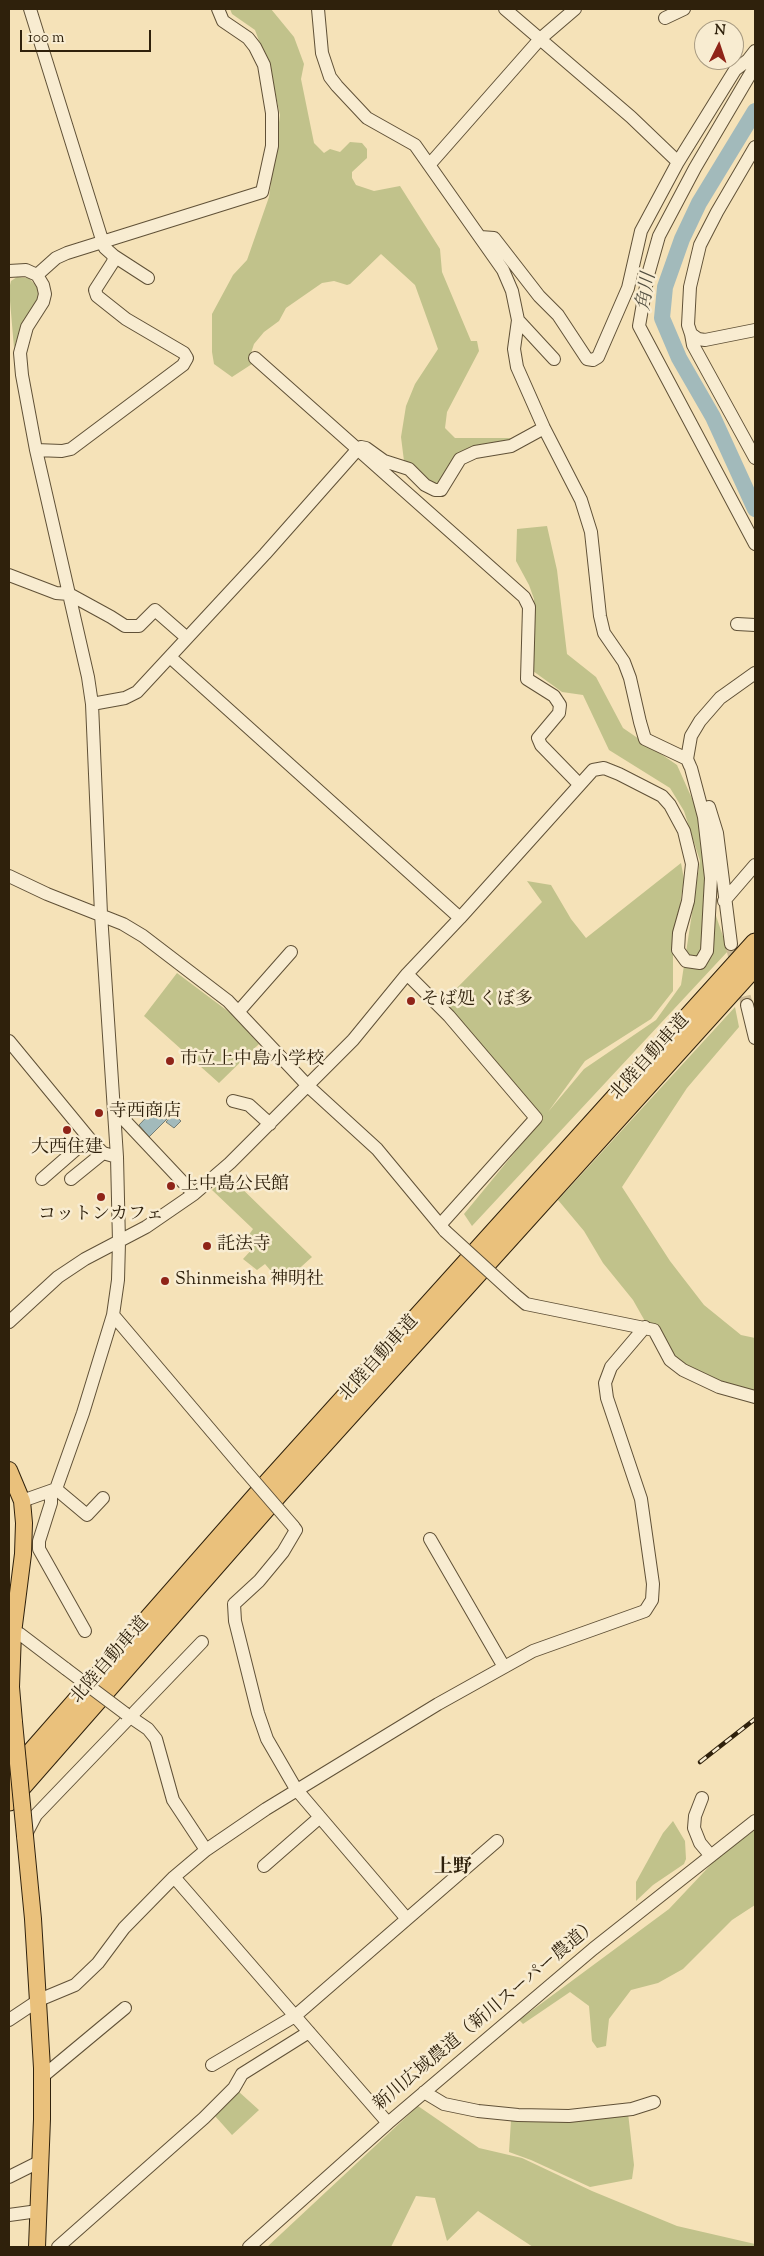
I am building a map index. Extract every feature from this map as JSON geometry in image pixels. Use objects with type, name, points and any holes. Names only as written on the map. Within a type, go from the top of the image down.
[{"type":"highway","name":"北陸自動車道","points":[[9,1778],[268,1482],[755,943]]},
{"type":"highway","name":"北陸自動車道","points":[[9,1801],[273,1500],[755,966]]},
{"type":"main road","points":[[9,1470],[22,1501],[24,1523],[23,1554],[13,1633],[10,1688],[39,2000],[42,2077],[36,2247]]},
{"type":"street","points":[[30,9],[105,248],[148,278]]},
{"type":"street","points":[[36,276],[56,258],[187,214],[262,192],[272,146],[272,113],[264,65],[248,38],[224,20],[218,9]]},
{"type":"street","points":[[318,9],[322,53],[330,77],[367,118],[415,145],[503,270],[512,291],[518,320],[514,349],[517,367],[544,428],[581,500],[592,532],[600,616],[604,633],[624,662],[646,739],[689,764],[704,791],[717,833],[731,944]]},
{"type":"street","points":[[505,9],[631,117],[678,162]]},
{"type":"street","points":[[430,164],[540,39],[575,9]]},
{"type":"street","points":[[665,18],[684,9]]},
{"type":"street","points":[[480,237],[494,238],[539,296],[558,315],[587,359],[593,360],[598,357],[628,288],[641,231],[678,162],[735,70],[748,60],[755,51]]},
{"type":"street","points":[[755,66],[695,168],[659,236],[648,275],[639,326],[755,544]]},
{"type":"street","points":[[755,147],[700,245],[690,287],[688,324],[693,345],[755,458]]},
{"type":"street","points":[[36,450],[62,451],[71,449],[183,365],[187,358],[184,353],[126,320],[97,296],[95,290],[113,262],[114,256]]},
{"type":"street","points":[[9,271],[26,270],[36,276],[43,284],[45,294],[43,302],[27,327],[20,353],[22,376],[36,450],[92,704],[101,914],[117,1157],[119,1242],[118,1280],[113,1315],[83,1413],[53,1491],[38,1549],[80,1619],[84,1631]]},
{"type":"street","points":[[518,320],[554,359]]},
{"type":"street","points":[[691,334],[698,339],[705,340],[755,330]]},
{"type":"street","points":[[255,358],[524,597],[529,607],[527,679],[554,696],[560,705],[559,714],[538,738],[541,745],[579,784]]},
{"type":"street","points":[[92,704],[125,698],[137,692],[357,450],[366,448],[384,461],[397,463],[409,469],[425,485],[435,490],[441,490],[460,459],[475,452],[511,446],[544,428]]},
{"type":"street","points":[[9,575],[56,593],[69,594],[125,626],[138,626],[155,610],[187,638]]},
{"type":"street","points":[[736,624],[755,625]]},
{"type":"street","points":[[170,657],[460,918]]},
{"type":"street","points":[[9,1322],[58,1277],[85,1259],[146,1227],[194,1194],[230,1163],[353,1040],[406,974],[460,918],[593,770],[604,768],[662,796],[670,805],[684,831],[692,864],[688,901],[679,934],[678,950],[686,961],[700,963],[707,951],[711,878],[704,818],[689,764],[691,736],[700,721],[720,698],[755,673]]},
{"type":"street","points":[[724,900],[755,864]]},
{"type":"street","points":[[9,876],[47,894],[123,924],[143,936],[239,1011],[308,1086],[377,1149],[442,1228],[526,1304],[654,1330],[670,1360],[683,1370],[719,1387],[755,1397]]},
{"type":"street","points":[[239,1011],[291,952]]},
{"type":"street","points":[[406,974],[449,1016],[536,1118],[442,1228]]},
{"type":"street","points":[[747,1005],[755,1038]]},
{"type":"street","points":[[9,1041],[89,1138],[103,1153],[117,1157]]},
{"type":"street","points":[[233,1101],[249,1105],[270,1124]]},
{"type":"street","points":[[114,1109],[194,1194]]},
{"type":"street","points":[[42,1179],[89,1138]]},
{"type":"street","points":[[71,1179],[103,1153]]},
{"type":"street","points":[[113,1315],[296,1530],[283,1552],[259,1581],[234,1604],[235,1621],[241,1650],[267,1739],[296,1790],[318,1818],[407,1919]]},
{"type":"street","points":[[9,2020],[39,2000],[74,1985],[98,1963],[124,1928],[174,1877],[206,1850],[296,1790],[533,1650],[645,1611],[652,1600],[653,1584],[641,1498],[607,1398],[606,1383],[611,1367],[645,1327]]},
{"type":"street","points":[[53,1491],[87,1514],[103,1498]]},
{"type":"street","points":[[22,1501],[53,1491]]},
{"type":"street","points":[[430,1539],[504,1667]]},
{"type":"street","points":[[13,1633],[20,1634],[148,1729],[156,1739],[172,1800],[206,1850]]},
{"type":"street","points":[[25,1836],[36,1815],[128,1715],[202,1642]]},
{"type":"street","points":[[702,1798],[694,1828],[700,1843],[711,1856]]},
{"type":"street","points":[[264,1866],[318,1818]]},
{"type":"street","name":"新川広域農道（新川スーパー農道）","points":[[249,2247],[388,2123],[593,1949],[755,1821]]},
{"type":"street","points":[[212,2065],[295,2016],[497,1841]]},
{"type":"street","points":[[174,1877],[388,2123]]},
{"type":"street","points":[[42,2077],[124,2008]]},
{"type":"street","points":[[58,2247],[204,2118],[234,2088],[242,2074],[309,2032]]},
{"type":"street","points":[[424,2092],[444,2104],[478,2111],[518,2115],[569,2116],[632,2109],[654,2102]]},
{"type":"street","points":[[9,2176],[40,2161]]},
{"type":"street","points":[[9,2215],[38,2211]]},
{"type":"green space","points":[[230,9],[271,9],[294,37],[304,64],[301,79],[314,143],[324,153],[330,149],[340,152],[350,142],[362,143],[367,149],[367,158],[352,172],[352,178],[356,185],[374,191],[400,186],[440,249],[442,272],[471,341],[477,341],[479,351],[447,412],[445,428],[455,438],[511,438],[501,445],[460,452],[448,466],[442,486],[435,486],[404,461],[401,437],[406,406],[415,384],[438,349],[415,285],[381,254],[350,284],[347,285],[334,281],[322,283],[286,308],[279,321],[264,332],[254,344],[249,359],[252,364],[232,377],[214,364],[212,352],[212,314],[233,275],[247,260],[269,197],[280,115],[271,73],[255,30],[232,14]]},
{"type":"green space","points":[[17,277],[29,278],[37,287],[38,294],[36,303],[23,321],[14,348],[9,289],[11,281]]},
{"type":"green space","points":[[547,526],[557,570],[567,654],[596,677],[623,728],[677,765],[698,812],[714,910],[728,951],[472,1226],[464,1214],[543,1118],[442,1003],[542,902],[527,881],[551,885],[571,919],[586,938],[681,863],[684,879],[673,950],[673,991],[651,1019],[585,1061],[548,1112],[584,1069],[656,1020],[681,985],[700,861],[684,811],[670,788],[609,750],[583,695],[562,692],[533,671],[534,599],[516,561],[517,529]]},
{"type":"green space","points":[[177,973],[233,1015],[259,1044],[219,1083],[144,1016]]},
{"type":"green space","points":[[735,1007],[739,1027],[687,1088],[622,1187],[670,1261],[704,1305],[741,1335],[755,1338],[755,1393],[710,1382],[668,1362],[633,1300],[603,1263],[584,1231],[558,1200]]},
{"type":"green space","points":[[228,1175],[312,1257],[282,1284],[265,1264],[257,1270],[243,1259],[254,1247],[246,1239],[253,1229],[212,1190]]},
{"type":"green space","points":[[673,1821],[685,1841],[686,1859],[684,1864],[653,1885],[636,1901],[636,1882],[663,1833]]},
{"type":"green space","points":[[755,1830],[755,1905],[732,1920],[683,1969],[658,1983],[631,1990],[609,2019],[606,2046],[597,2048],[592,2041],[589,2006],[570,1992],[523,2024],[519,2020],[669,1909],[719,1856]]},
{"type":"green space","points":[[238,2091],[259,2110],[232,2135],[215,2116]]},
{"type":"green space","points":[[418,2106],[479,2148],[522,2158],[592,2191],[677,2226],[755,2244],[755,2247],[533,2247],[478,2211],[447,2241],[435,2198],[416,2196],[391,2247],[267,2247]]},
{"type":"green space","points":[[628,2113],[634,2165],[632,2179],[590,2187],[509,2152],[511,2120]]},
{"type":"water","points":[[160,1103],[172,1114],[149,1137],[139,1125]]},
{"type":"water","points":[[173,1114],[181,1121],[174,1128],[166,1122]]},
{"type":"waterway","name":"角川","points":[[755,111],[699,203],[682,239],[665,287],[662,318],[679,358],[713,417],[755,509]]},
{"type":"tunnel","points":[[731,944],[747,1005]]},
{"type":"railway","points":[[700,1762],[755,1719]]},
{"type":"place","name":"そば処 くぼ多","points":[[411,1001]]},
{"type":"place","name":"市立上中島小学校","points":[[170,1061]]},
{"type":"place","name":"寺西商店","points":[[99,1113]]},
{"type":"place","name":"大西住建","points":[[67,1130]]},
{"type":"place","name":"上中島公民館","points":[[171,1186]]},
{"type":"place","name":"コットンカフェ","points":[[101,1197]]},
{"type":"place","name":"託法寺","points":[[207,1246]]},
{"type":"place","name":"Shinmeisha 神明社","points":[[165,1281]]},
{"type":"district","name":"上野","points":[[453,1869]]}]
